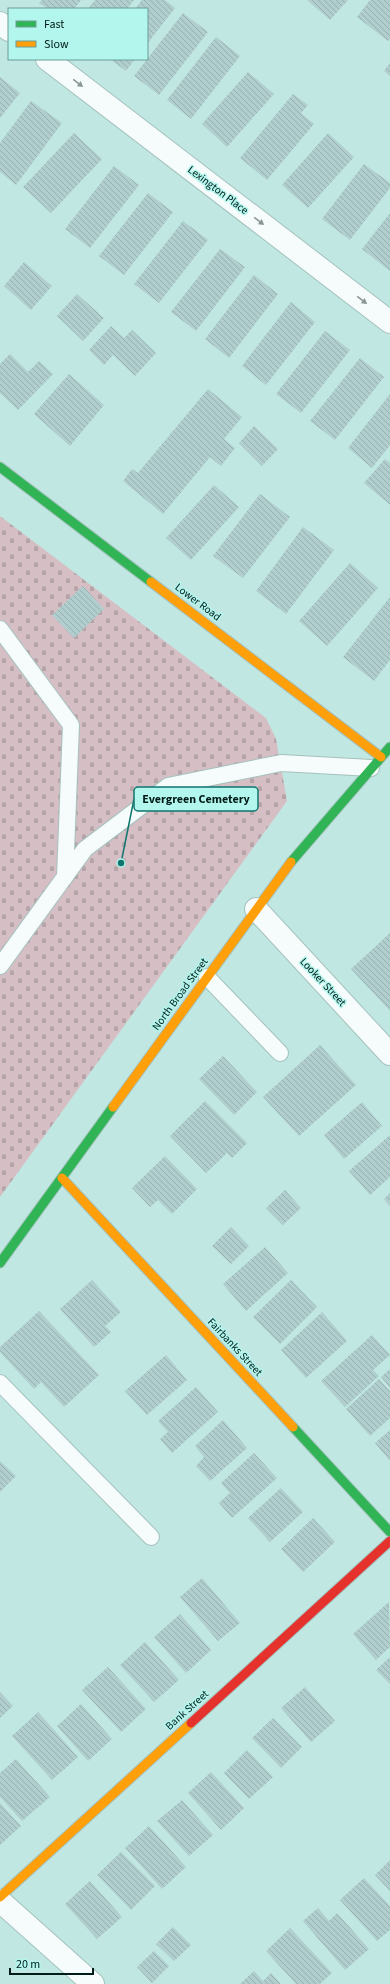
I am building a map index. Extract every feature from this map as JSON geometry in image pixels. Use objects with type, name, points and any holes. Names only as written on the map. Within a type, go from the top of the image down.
[{"type":"street","points":[[0,23],[8,29]]},
{"type":"street","name":"Lexington Place","points":[[48,60],[390,322]]},
{"type":"street","name":"Lower Road","points":[[0,467],[376,763]]},
{"type":"street","name":"North Broad Street","points":[[0,1263],[296,855],[390,747]]},
{"type":"street","name":"Looker Street","points":[[256,909],[390,1054]]},
{"type":"street","name":"Fairbanks Street","points":[[62,1178],[390,1532]]},
{"type":"street","name":"Bank Street","points":[[0,1897],[390,1541]]},
{"type":"street","points":[[0,1901],[93,1984]]},
{"type":"lane","points":[[0,629],[70,725],[65,877]]},
{"type":"lane","points":[[0,966],[84,849],[168,786],[280,763],[376,763]]},
{"type":"lane","points":[[207,977],[280,1053]]},
{"type":"lane","points":[[0,1384],[151,1537]]},
{"type":"green space","points":[[0,516],[266,718],[276,739],[287,801],[0,1197]]},
{"type":"building","points":[[42,0],[81,0],[75,8],[46,8],[39,3]]},
{"type":"building","points":[[95,0],[134,0],[128,8],[89,8]]},
{"type":"building","points":[[142,0],[165,0],[175,8],[148,43],[148,8],[136,8]]},
{"type":"building","points":[[307,0],[348,0],[330,20]]},
{"type":"building","points":[[370,0],[390,0],[390,39],[388,41],[357,17]]},
{"type":"building","points":[[183,13],[208,32],[159,95],[134,76],[148,60]]},
{"type":"building","points":[[216,37],[240,56],[191,119],[167,100]]},
{"type":"building","points":[[111,60],[134,60],[126,71]]},
{"type":"building","points":[[390,63],[390,76],[384,71]]},
{"type":"building","points":[[248,72],[274,94],[227,147],[202,124]]},
{"type":"building","points":[[0,77],[20,93],[0,118]]},
{"type":"building","points":[[293,94],[308,105],[301,113],[314,124],[267,180],[240,158]]},
{"type":"building","points":[[31,101],[62,123],[16,185],[0,172],[0,143]]},
{"type":"building","points":[[74,133],[102,159],[51,213],[23,187]]},
{"type":"building","points":[[328,133],[354,157],[308,208],[282,185]]},
{"type":"building","points":[[364,164],[390,183],[390,188],[350,240],[322,219]]},
{"type":"building","points":[[114,166],[139,185],[90,248],[65,229]]},
{"type":"building","points":[[148,193],[173,212],[124,275],[99,256]]},
{"type":"building","points":[[390,213],[390,271],[362,249]]},
{"type":"building","points":[[183,221],[208,240],[159,303],[134,284]]},
{"type":"building","points":[[220,249],[245,267],[196,331],[171,312]]},
{"type":"building","points":[[24,262],[52,286],[31,310],[4,286]]},
{"type":"building","points":[[254,275],[278,294],[229,358],[205,339]]},
{"type":"building","points":[[77,294],[104,318],[83,341],[57,316]]},
{"type":"building","points":[[291,302],[315,322],[266,385],[242,366]]},
{"type":"building","points":[[111,326],[124,338],[132,330],[156,353],[135,376],[113,355],[104,365],[89,350]]},
{"type":"building","points":[[325,331],[350,350],[301,413],[276,394]]},
{"type":"building","points":[[10,354],[28,372],[39,361],[53,374],[18,410],[0,393],[0,364]]},
{"type":"building","points":[[360,358],[384,377],[335,440],[310,421]]},
{"type":"building","points":[[69,374],[104,405],[70,446],[34,414]]},
{"type":"building","points":[[208,389],[242,417],[224,439],[235,448],[221,466],[210,457],[163,514],[123,481],[132,469],[138,473]]},
{"type":"building","points":[[390,394],[390,445],[372,468],[348,448]]},
{"type":"building","points":[[254,426],[278,449],[262,466],[239,443]]},
{"type":"building","points":[[385,459],[390,463],[390,505],[364,483]]},
{"type":"building","points":[[214,485],[239,507],[191,560],[166,538]]},
{"type":"building","points":[[260,494],[290,517],[243,578],[213,556]]},
{"type":"building","points":[[303,527],[334,550],[286,614],[256,591]]},
{"type":"building","points":[[350,563],[378,588],[327,646],[299,621]]},
{"type":"building","points":[[83,586],[104,609],[74,638],[52,615]]},
{"type":"building","points":[[390,597],[390,660],[374,681],[343,657]]},
{"type":"building","points":[[390,933],[390,1011],[351,969]]},
{"type":"building","points":[[320,1045],[356,1085],[299,1136],[263,1097]]},
{"type":"building","points":[[223,1056],[257,1092],[234,1115],[199,1079]]},
{"type":"building","points":[[205,1101],[247,1143],[232,1158],[227,1153],[206,1173],[170,1136]]},
{"type":"building","points":[[362,1102],[382,1126],[344,1159],[324,1135]]},
{"type":"building","points":[[390,1135],[390,1177],[370,1195],[349,1171]]},
{"type":"building","points":[[165,1156],[197,1189],[172,1214],[158,1200],[150,1207],[132,1188]]},
{"type":"building","points":[[285,1190],[301,1208],[283,1225],[266,1208]]},
{"type":"building","points":[[390,1193],[390,1206],[384,1199]]},
{"type":"building","points":[[231,1227],[249,1246],[231,1264],[212,1246]]},
{"type":"building","points":[[265,1247],[288,1273],[246,1311],[223,1284]]},
{"type":"building","points":[[92,1280],[121,1312],[105,1326],[111,1332],[94,1347],[60,1309]]},
{"type":"building","points":[[291,1280],[317,1307],[280,1344],[253,1317]]},
{"type":"building","points":[[39,1311],[99,1375],[64,1407],[41,1382],[34,1389],[0,1352],[0,1347]]},
{"type":"building","points":[[322,1312],[347,1341],[306,1378],[281,1350]]},
{"type":"building","points":[[372,1335],[390,1355],[373,1370],[379,1376],[345,1407],[321,1381]]},
{"type":"building","points":[[166,1355],[187,1380],[147,1415],[125,1391]]},
{"type":"building","points":[[390,1369],[390,1388],[381,1377]]},
{"type":"building","points":[[379,1379],[390,1391],[390,1418],[370,1436],[346,1409]]},
{"type":"building","points":[[196,1387],[218,1412],[172,1453],[160,1439],[168,1432],[158,1421]]},
{"type":"building","points":[[223,1420],[247,1448],[210,1481],[196,1466],[204,1457],[195,1446]]},
{"type":"building","points":[[390,1430],[390,1461],[375,1443]]},
{"type":"building","points":[[254,1453],[277,1478],[232,1518],[219,1503],[230,1493],[221,1483]]},
{"type":"building","points":[[0,1461],[16,1476],[0,1492]]},
{"type":"building","points":[[281,1488],[303,1512],[270,1542],[248,1518]]},
{"type":"building","points":[[313,1518],[335,1542],[303,1572],[281,1549]]},
{"type":"building","points":[[202,1578],[240,1623],[218,1641],[180,1597]]},
{"type":"building","points":[[389,1602],[390,1647],[376,1660],[353,1634]]},
{"type":"building","points":[[180,1614],[211,1650],[186,1673],[154,1637]]},
{"type":"building","points":[[145,1642],[179,1680],[154,1702],[120,1665]]},
{"type":"building","points":[[390,1657],[390,1684],[376,1670]]},
{"type":"building","points":[[108,1667],[146,1709],[121,1732],[82,1690]]},
{"type":"building","points":[[305,1687],[335,1721],[311,1742],[281,1708]]},
{"type":"building","points":[[0,1692],[13,1706],[0,1718]]},
{"type":"building","points":[[81,1704],[112,1739],[88,1761],[57,1726]]},
{"type":"building","points":[[38,1712],[78,1757],[52,1780],[12,1736]]},
{"type":"building","points":[[273,1718],[302,1747],[281,1768],[252,1738]]},
{"type":"building","points":[[247,1750],[273,1777],[249,1799],[224,1773]]},
{"type":"building","points":[[16,1759],[50,1797],[22,1821],[0,1797],[0,1773]]},
{"type":"building","points":[[211,1772],[244,1808],[221,1830],[188,1793]]},
{"type":"building","points":[[182,1800],[213,1835],[189,1856],[157,1821]]},
{"type":"building","points":[[0,1803],[21,1826],[0,1845]]},
{"type":"building","points":[[149,1826],[186,1867],[162,1889],[125,1848]]},
{"type":"building","points":[[121,1852],[155,1886],[131,1910],[97,1875]]},
{"type":"building","points":[[390,1860],[390,1891],[375,1875]]},
{"type":"building","points":[[364,1878],[390,1906],[390,1930],[377,1941],[340,1900]]},
{"type":"building","points":[[90,1881],[122,1917],[97,1939],[65,1904]]},
{"type":"building","points":[[318,1908],[329,1921],[337,1913],[369,1949],[345,1970],[303,1921]]},
{"type":"building","points":[[173,1927],[191,1945],[174,1961],[156,1944]]},
{"type":"building","points":[[290,1928],[332,1973],[320,1984],[296,1984],[266,1951]]},
{"type":"building","points":[[154,1951],[169,1966],[152,1983],[137,1967]]},
{"type":"building","points":[[254,1971],[263,1981],[271,1973],[281,1984],[240,1984]]},
{"type":"traffic: fast","points":[[0,467],[151,582]]},
{"type":"traffic: fast","points":[[291,862],[390,747]]},
{"type":"traffic: fast","points":[[0,1263],[113,1107]]},
{"type":"traffic: fast","points":[[293,1427],[390,1532]]},
{"type":"traffic: slow","points":[[151,582],[381,757]]},
{"type":"traffic: slow","points":[[113,1107],[291,862]]},
{"type":"traffic: slow","points":[[62,1178],[293,1427]]},
{"type":"traffic: slow","points":[[0,1897],[191,1723]]},
{"type":"traffic: jam","points":[[191,1723],[390,1541]]},
{"type":"place","name":"Evergreen Cemetery","points":[[121,863]]}]
